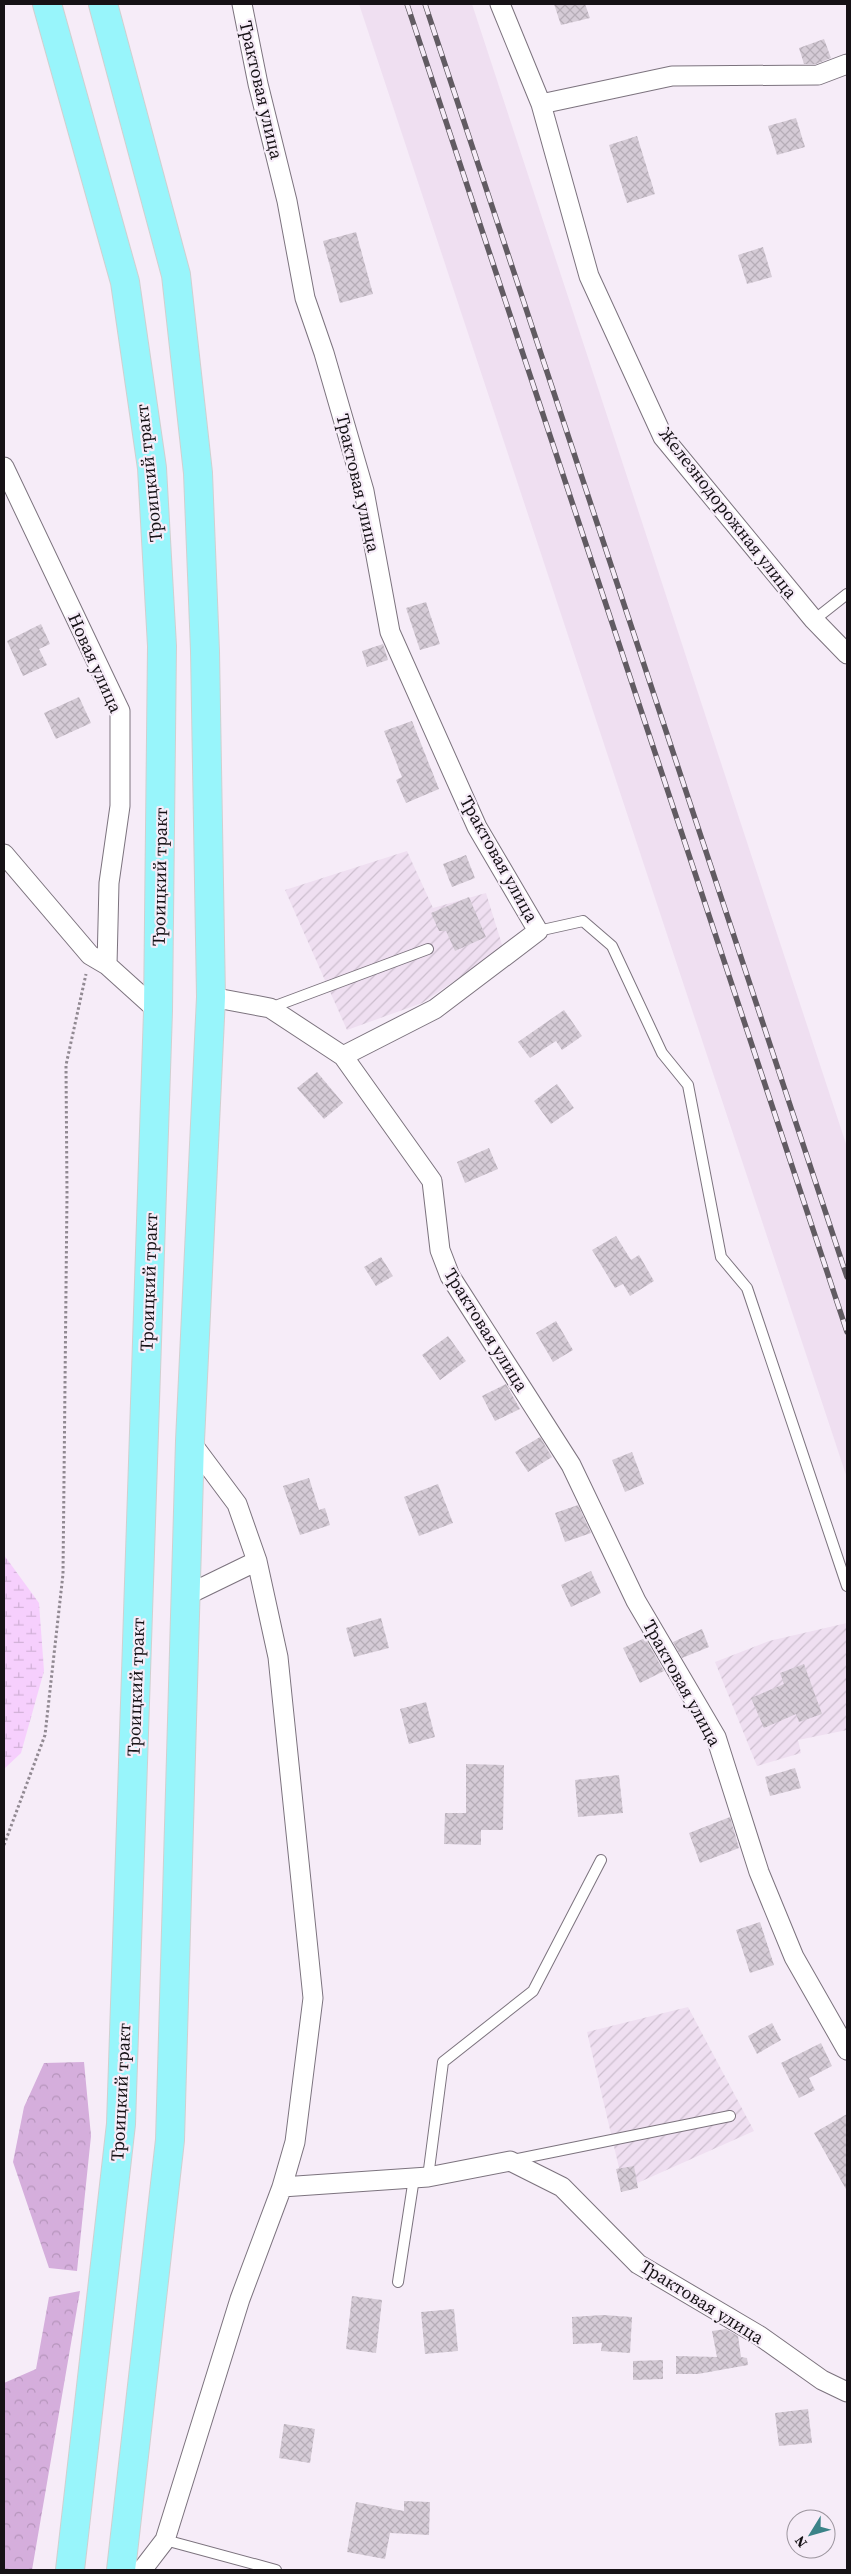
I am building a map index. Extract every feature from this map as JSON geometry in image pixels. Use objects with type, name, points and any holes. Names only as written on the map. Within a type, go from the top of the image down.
[{"type":"main road","name":"Троицкий тракт","points":[[47,4],[125,282],[152,468],[162,646],[158,1011],[121,2124],[70,2570]]},
{"type":"main road","points":[[104,5],[176,275],[196,453],[205,651],[211,997],[190,1441],[170,2140],[121,2570]]},
{"type":"street","name":"Трактовая улица","points":[[242,4],[258,84],[286,201],[305,298],[324,353],[364,491],[390,632],[477,827],[538,931],[435,1009],[343,1056],[432,1182],[440,1250],[450,1276],[571,1464],[636,1601],[716,1737],[759,1872],[794,1957],[847,2050]]},
{"type":"street","name":"Железнодорожная улица","points":[[500,4],[541,104],[589,276],[663,437],[814,620],[847,654]]},
{"type":"street","points":[[541,104],[672,76],[818,75],[847,64]]},
{"type":"street","name":"Новая улица","points":[[4,466],[120,711],[120,806],[109,883],[107,965]]},
{"type":"street","points":[[4,854],[90,955],[107,965],[158,1011]]},
{"type":"street","points":[[211,997],[270,1008],[343,1056]]},
{"type":"street","points":[[142,2570],[165,2540],[240,2299],[282,2187],[295,2142],[313,1998],[278,1656],[257,1561],[237,1504],[190,1441]]},
{"type":"street","points":[[185,1596],[257,1561]]},
{"type":"street","points":[[282,2187],[421,2178],[510,2161]]},
{"type":"street","name":"Трактовая улица","points":[[510,2161],[562,2187],[638,2264],[760,2336],[822,2380],[847,2392]]},
{"type":"lane","points":[[814,620],[847,594]]},
{"type":"lane","points":[[538,931],[583,921],[612,946],[662,1053],[688,1085],[721,1258],[747,1288],[847,1586]]},
{"type":"lane","points":[[270,1008],[428,949]]},
{"type":"lane","points":[[398,2282],[444,2062],[533,1991],[601,1860]]},
{"type":"lane","points":[[510,2161],[730,2116]]},
{"type":"lane","points":[[165,2540],[276,2570]]},
{"type":"path","points":[[4,1845],[45,1735],[63,1574],[67,1194],[66,1065],[90,955]]},
{"type":"shaded area","points":[[359,4],[472,4],[847,1147],[847,1478]]},
{"type":"shaded area","points":[[407,851],[433,908],[486,893],[503,948],[422,1003],[347,1030],[285,890]]},
{"type":"shaded area","points":[[847,1623],[847,1730],[798,1740],[801,1753],[757,1766],[715,1662],[769,1641]]},
{"type":"shaded area","points":[[688,2007],[754,2131],[624,2189],[587,2032]]},
{"type":"green space","points":[[4,1555],[39,1603],[44,1671],[21,1753],[4,1769]]},
{"type":"green space","points":[[84,2062],[91,2136],[77,2271],[49,2268],[13,2162],[24,2107],[44,2063]]},
{"type":"green space","points":[[80,2291],[32,2570],[4,2570],[4,2383],[36,2369],[49,2297]]},
{"type":"building","points":[[554,4],[585,4],[590,18],[561,25]]},
{"type":"building","points":[[824,39],[831,58],[816,64],[804,64],[799,48]]},
{"type":"building","points":[[796,118],[805,147],[777,155],[768,126]]},
{"type":"building","points":[[637,136],[655,194],[627,203],[609,145]]},
{"type":"building","points":[[356,232],[373,294],[340,303],[323,241]]},
{"type":"building","points":[[763,247],[772,277],[747,284],[738,255]]},
{"type":"building","points":[[426,602],[440,644],[420,650],[406,608]]},
{"type":"building","points":[[41,624],[50,644],[39,649],[47,665],[23,676],[7,641]]},
{"type":"building","points":[[383,644],[388,660],[367,667],[362,651]]},
{"type":"building","points":[[79,697],[91,723],[56,739],[44,713]]},
{"type":"building","points":[[412,721],[439,789],[406,803],[396,780],[402,777],[384,731]]},
{"type":"building","points":[[466,855],[475,878],[452,887],[443,864]]},
{"type":"building","points":[[469,897],[486,937],[455,951],[446,931],[439,931],[431,913]]},
{"type":"building","points":[[564,1010],[582,1036],[562,1050],[556,1041],[530,1058],[518,1042]]},
{"type":"building","points":[[317,1072],[343,1103],[324,1119],[297,1088]]},
{"type":"building","points":[[557,1084],[574,1108],[551,1124],[534,1101]]},
{"type":"building","points":[[489,1148],[498,1169],[465,1183],[457,1162]]},
{"type":"building","points":[[616,1236],[631,1260],[639,1255],[654,1281],[630,1296],[623,1284],[615,1288],[592,1250]]},
{"type":"building","points":[[381,1257],[393,1276],[376,1286],[364,1267]]},
{"type":"building","points":[[556,1321],[573,1350],[553,1362],[536,1333]]},
{"type":"building","points":[[448,1336],[466,1361],[440,1380],[422,1355]]},
{"type":"building","points":[[506,1384],[520,1409],[495,1421],[482,1396]]},
{"type":"building","points":[[540,1437],[552,1457],[528,1472],[515,1452]]},
{"type":"building","points":[[632,1452],[644,1484],[625,1492],[612,1460]]},
{"type":"building","points":[[309,1478],[319,1510],[325,1508],[330,1525],[300,1535],[283,1486]]},
{"type":"building","points":[[438,1484],[453,1523],[419,1536],[404,1497]]},
{"type":"building","points":[[578,1505],[591,1533],[565,1542],[555,1513]]},
{"type":"building","points":[[591,1571],[601,1593],[571,1607],[561,1585]]},
{"type":"building","points":[[381,1618],[389,1648],[354,1657],[346,1628]]},
{"type":"building","points":[[702,1629],[709,1647],[682,1658],[673,1642]]},
{"type":"building","points":[[645,1638],[664,1671],[640,1683],[623,1648]]},
{"type":"building","points":[[804,1664],[822,1714],[799,1722],[796,1714],[764,1728],[751,1698],[784,1684],[780,1673]]},
{"type":"building","points":[[426,1702],[435,1737],[409,1744],[400,1709]]},
{"type":"building","points":[[466,1764],[504,1765],[503,1830],[481,1830],[481,1845],[444,1844],[445,1813],[466,1813]]},
{"type":"building","points":[[795,1768],[801,1788],[770,1796],[765,1777]]},
{"type":"building","points":[[619,1775],[623,1813],[578,1817],[575,1780]]},
{"type":"building","points":[[730,1817],[739,1848],[700,1863],[689,1833]]},
{"type":"building","points":[[760,1922],[774,1965],[750,1973],[736,1930]]},
{"type":"building","points":[[772,2023],[781,2040],[757,2054],[748,2036]]},
{"type":"building","points":[[821,2043],[832,2066],[809,2078],[815,2090],[799,2098],[781,2063]]},
{"type":"building","points":[[847,2114],[847,2191],[814,2133]]},
{"type":"building","points":[[634,2166],[638,2188],[621,2192],[616,2169]]},
{"type":"building","points":[[352,2296],[382,2300],[376,2353],[346,2349]]},
{"type":"building","points":[[454,2309],[458,2351],[425,2354],[421,2312]]},
{"type":"building","points":[[603,2315],[632,2317],[630,2353],[601,2351],[602,2343],[573,2344],[572,2317]]},
{"type":"building","points":[[726,2329],[738,2336],[741,2357],[747,2358],[748,2365],[698,2374],[676,2374],[676,2356],[717,2357],[712,2331]]},
{"type":"building","points":[[663,2360],[663,2379],[633,2380],[633,2361]]},
{"type":"building","points":[[808,2409],[812,2443],[779,2446],[775,2413]]},
{"type":"building","points":[[284,2424],[315,2429],[310,2463],[279,2458]]},
{"type":"building","points":[[404,2501],[430,2502],[429,2535],[390,2533],[385,2559],[347,2552],[356,2502],[404,2511]]},
{"type":"railway","points":[[407,4],[847,1332]]},
{"type":"railway","points":[[425,4],[847,1277]]}]
